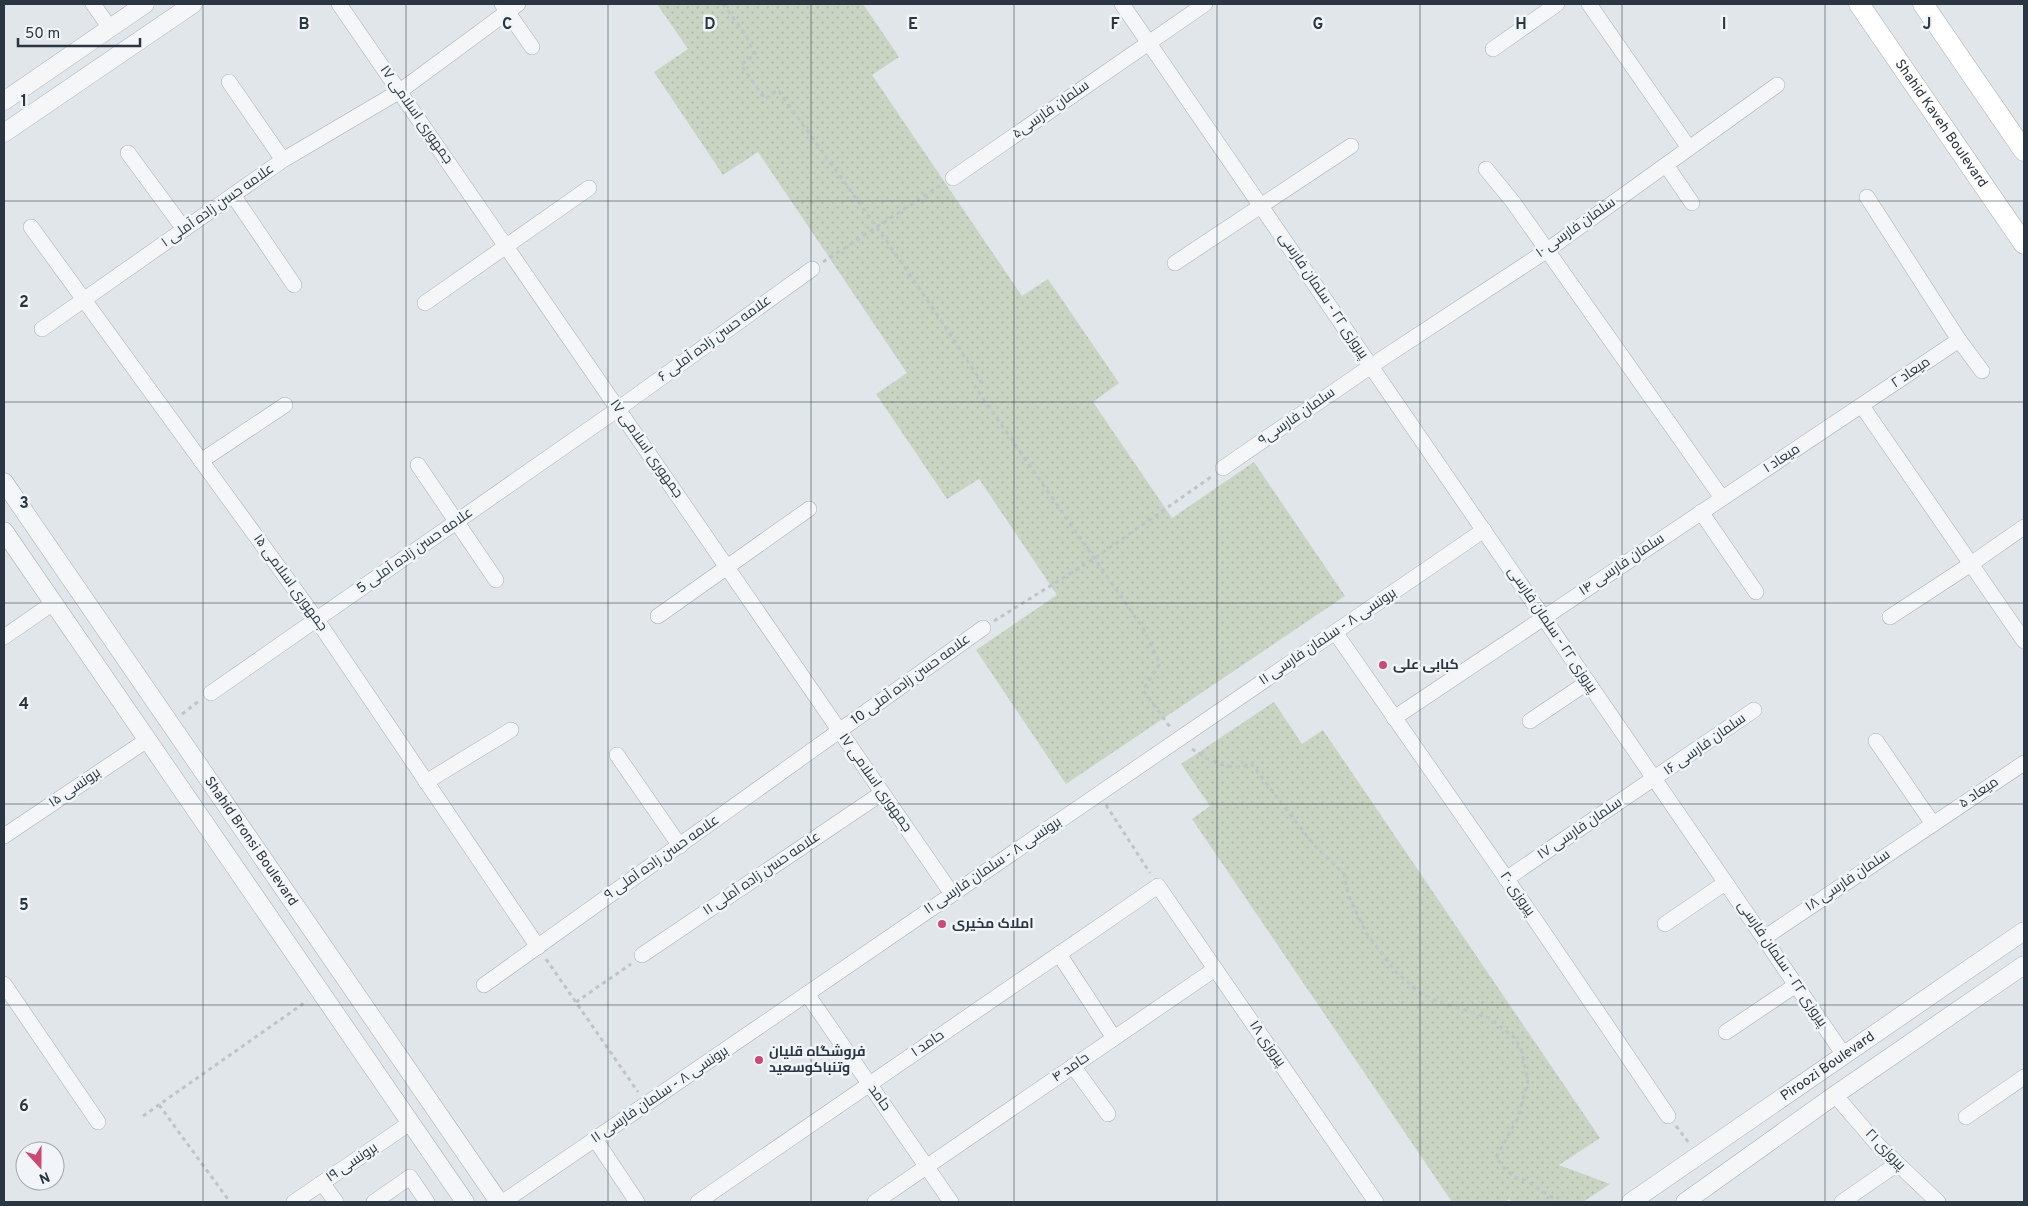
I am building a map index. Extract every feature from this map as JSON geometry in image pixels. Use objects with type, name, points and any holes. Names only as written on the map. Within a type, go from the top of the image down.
[{"type":"main road","name":"Shahid Kaveh Boulevard","points":[[1859,4],[2024,244]]},
{"type":"main road","points":[[1923,4],[2024,151]]},
{"type":"street","points":[[93,4],[125,50]]},
{"type":"street","points":[[4,101],[145,4]]},
{"type":"street","points":[[4,133],[193,4]]},
{"type":"street","name":"جمهوری اسلامی ۱۷","points":[[339,4],[952,894]]},
{"type":"street","name":"پیروزی ۲۲ - سلمان فارسی","points":[[1122,4],[1844,1055]]},
{"type":"street","name":"سلمان فارسی۵","points":[[954,178],[1205,4]]},
{"type":"street","points":[[1493,49],[1557,4]]},
{"type":"street","points":[[1589,4],[1689,148]]},
{"type":"street","points":[[509,6],[532,47]]},
{"type":"street","name":"علامه حسن زاده آملی ۱","points":[[42,329],[283,160],[400,91],[509,6]]},
{"type":"street","points":[[229,82],[283,160]]},
{"type":"street","name":"سلمان فارسی ۱۰","points":[[1371,366],[1546,251],[1777,85]]},
{"type":"street","points":[[1176,263],[1351,146]]},
{"type":"street","points":[[128,153],[184,230]]},
{"type":"street","points":[[1666,165],[1692,203]]},
{"type":"street","points":[[1486,169],[1513,202],[1722,498]]},
{"type":"street","points":[[425,303],[589,188]]},
{"type":"street","points":[[233,195],[294,285]]},
{"type":"street","points":[[1867,197],[1959,340],[1982,371]]},
{"type":"street","name":"جمهوری اسلامی ۱۵","points":[[31,227],[317,620],[538,947]]},
{"type":"street","name":"علامه حسن زاده آملی ۶","points":[[618,409],[812,269]]},
{"type":"street","name":"میعاد ۲","points":[[1862,406],[1959,340]]},
{"type":"street","name":"سلمان فارسی۹","points":[[1223,468],[1371,366]]},
{"type":"street","points":[[201,461],[285,405]]},
{"type":"street","points":[[1862,406],[2024,641]]},
{"type":"street","name":"میعاد ۱","points":[[1701,512],[1862,406]]},
{"type":"street","name":"علامه حسن زاده آملی 5","points":[[211,694],[618,409]]},
{"type":"street","points":[[418,465],[496,580]]},
{"type":"street","name":"Shahid Bronsi Boulevard","points":[[4,482],[499,1202]]},
{"type":"street","points":[[658,616],[809,509]]},
{"type":"street","points":[[1701,512],[1756,592]]},
{"type":"street","name":"سلمان فارسی ۱۴","points":[[1394,718],[1701,512]]},
{"type":"street","points":[[1890,616],[2024,527]]},
{"type":"street","name":"برونسی ۸ - سلمان فارسی ۱۱","points":[[503,1202],[1484,530]]},
{"type":"street","name":"Shahid Bronsi Boulevard","points":[[4,531],[465,1202]]},
{"type":"street","points":[[4,637],[53,603]]},
{"type":"street","name":"علامه حسن زاده آملی 10","points":[[840,732],[982,628]]},
{"type":"street","name":"پیروزی ۲۰","points":[[1335,632],[1668,1116]]},
{"type":"street","points":[[1530,721],[1588,682]]},
{"type":"street","name":"سلمان فارسی ۱۶","points":[[1655,779],[1754,710]]},
{"type":"street","points":[[426,782],[511,730]]},
{"type":"street","name":"علامه حسن زاده آملی ۹","points":[[484,985],[840,732]]},
{"type":"street","name":"برونسی ۱۵","points":[[4,836],[147,740]]},
{"type":"street","points":[[1876,741],[1933,824]]},
{"type":"street","points":[[617,755],[680,846]]},
{"type":"street","name":"میعاد ۵","points":[[1933,824],[2024,763]]},
{"type":"street","name":"سلمان فارسی ۱۷","points":[[1506,879],[1655,779]]},
{"type":"street","name":"علامه حسن زاده آملی ۱۱","points":[[642,956],[882,793]]},
{"type":"street","name":"سلمان فارسی ۱۸","points":[[1764,938],[1933,824]]},
{"type":"street","points":[[1665,924],[1725,883]]},
{"type":"street","name":"حامد ۱","points":[[698,1202],[1158,886]]},
{"type":"street","name":"پیروزی ۱۸","points":[[1158,886],[1376,1202]]},
{"type":"street","name":"Piroozi Boulevard","points":[[1631,1202],[2024,931]]},
{"type":"street","points":[[1059,954],[1114,1038]]},
{"type":"street","name":"Piroozi Boulevard","points":[[1685,1202],[2024,965]]},
{"type":"street","name":"حامد ۴","points":[[875,1202],[1215,969]]},
{"type":"street","points":[[4,984],[98,1122]]},
{"type":"street","points":[[1726,1032],[1796,985]]},
{"type":"street","name":"حامد","points":[[807,994],[951,1202]]},
{"type":"street","points":[[1073,1066],[1108,1114]]},
{"type":"street","points":[[1966,1117],[2024,1077]]},
{"type":"street","name":"پیروزی ۲۱","points":[[1836,1095],[1897,1164],[1938,1202]]},
{"type":"street","name":"برونسی ۱۹","points":[[294,1202],[410,1123]]},
{"type":"street","points":[[595,1139],[638,1202]]},
{"type":"street","points":[[1842,1202],[1897,1164]]},
{"type":"street","points":[[374,1202],[410,1177],[427,1202]]},
{"type":"street","points":[[322,1183],[336,1202]]},
{"type":"path","points":[[723,4],[745,34],[756,54],[741,65],[765,99],[778,90],[876,227],[948,330],[981,382],[975,387],[1143,628],[1160,664],[1143,690],[1178,740],[1205,758],[1224,766],[1247,766],[1251,763],[1314,844],[1344,874],[1348,895],[1367,934],[1395,971],[1421,994],[1489,1018],[1514,1036],[1521,1049],[1528,1080],[1518,1118],[1496,1156],[1504,1168],[1515,1178],[1525,1180],[1553,1198],[1556,1202]]},
{"type":"path","points":[[812,269],[954,178]]},
{"type":"path","points":[[982,628],[1095,558],[1223,468]]},
{"type":"path","points":[[169,722],[211,694]]},
{"type":"path","points":[[1099,794],[1158,886]]},
{"type":"path","points":[[538,947],[647,1105]]},
{"type":"path","points":[[576,1002],[642,956]]},
{"type":"path","points":[[143,1116],[320,992]]},
{"type":"path","points":[[159,1105],[230,1202]]},
{"type":"path","points":[[1668,1116],[1698,1156]]},
{"type":"green space","points":[[657,4],[863,4],[899,57],[872,75],[1022,296],[1048,279],[1119,383],[1093,402],[1172,518],[1254,462],[1345,596],[1066,784],[976,650],[1057,595],[979,479],[947,499],[876,394],[907,373],[758,152],[723,175],[654,72],[688,49]]},
{"type":"green space","points":[[1274,702],[1302,744],[1323,730],[1600,1138],[1559,1165],[1610,1184],[1583,1202],[1510,1202],[1510,1199],[1504,1202],[1452,1202],[1192,819],[1210,806],[1181,764]]},
{"type":"place","name":"کبابی علی","points":[[1383,665]]},
{"type":"place","name":"املاک مخیری","points":[[942,924]]},
{"type":"place","name":"فروشگاه قلیان وتنباکوسعید","points":[[759,1060]]}]
